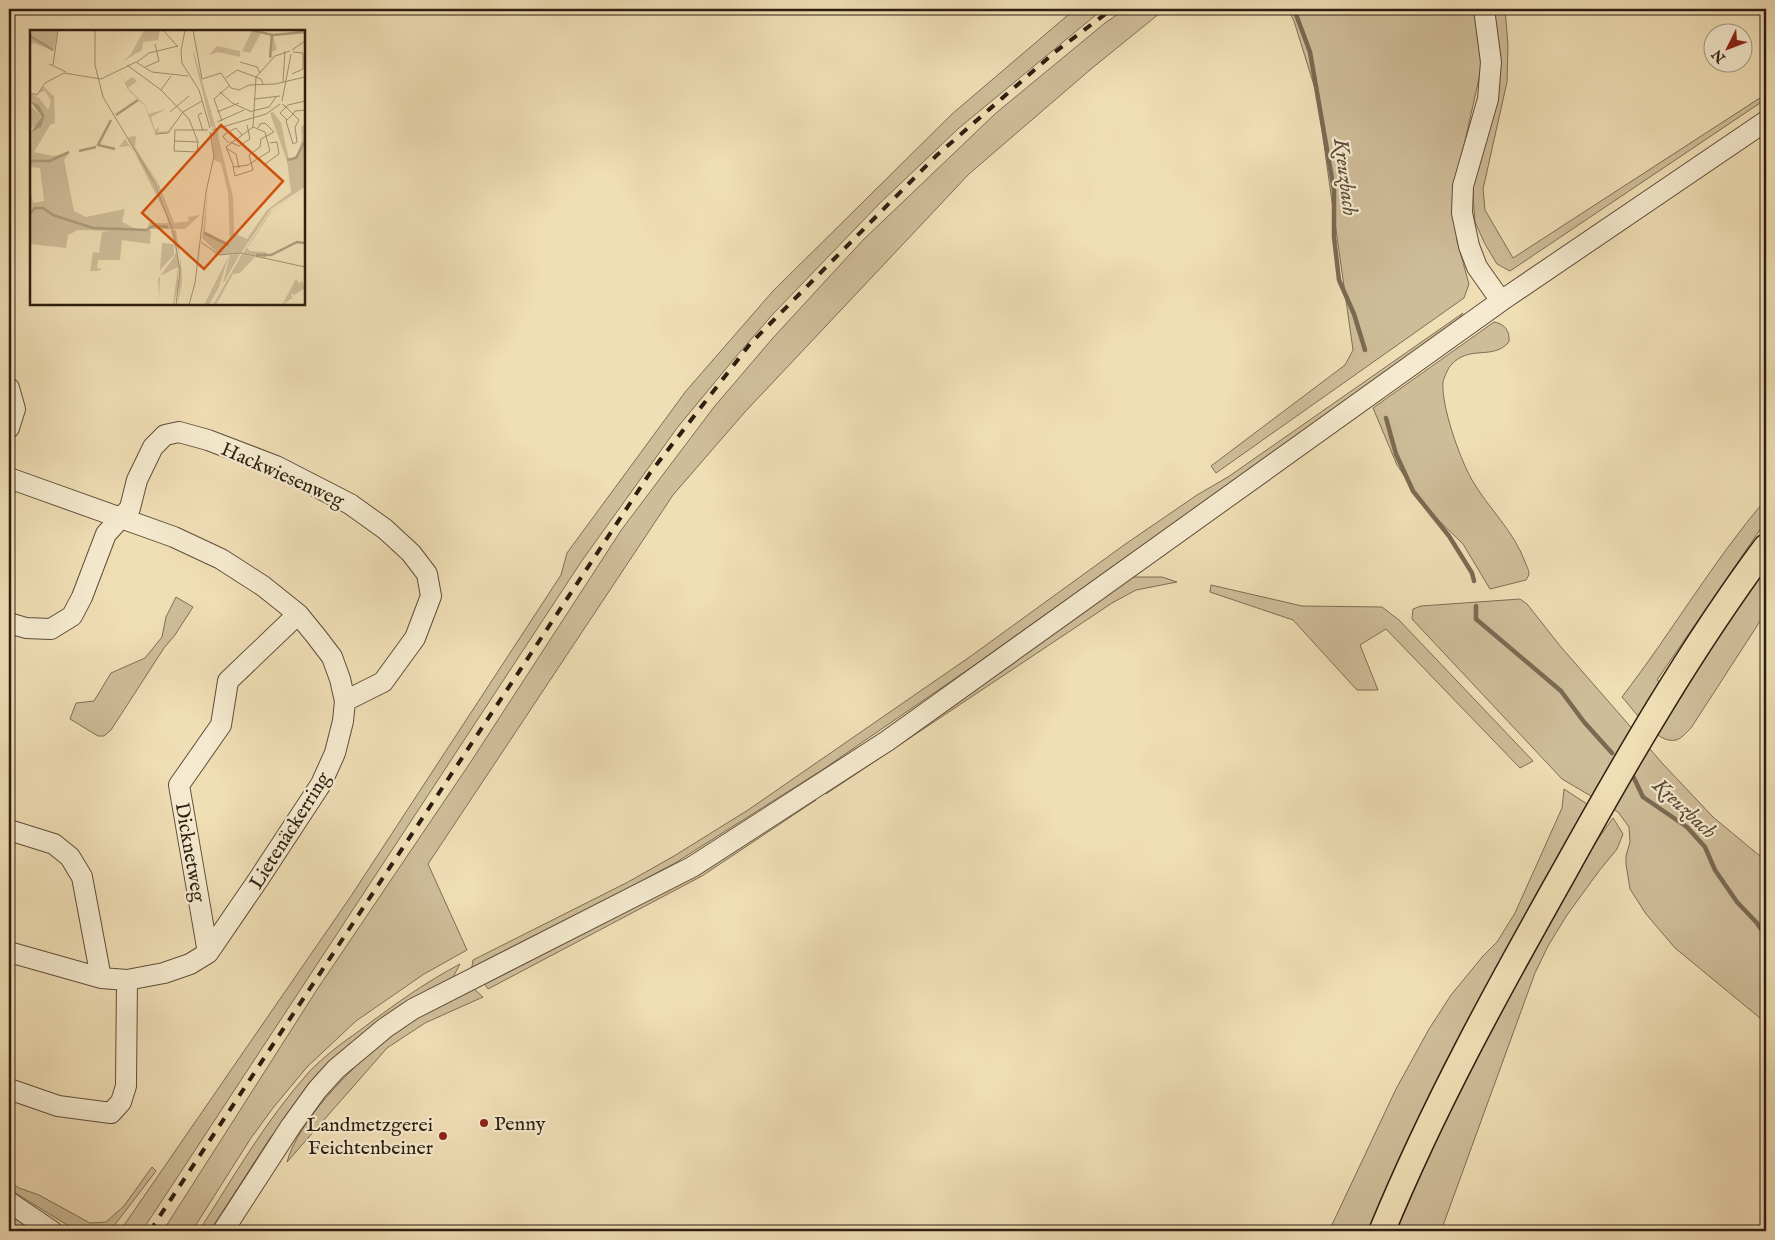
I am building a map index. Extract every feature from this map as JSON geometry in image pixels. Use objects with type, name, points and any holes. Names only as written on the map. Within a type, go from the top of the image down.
[{"type":"main road","points":[[1382,1231],[1397,1195],[1488,1008],[1589,827],[1683,669],[1766,547]]},
{"type":"street","points":[[1484,9],[1491,62],[1488,99],[1463,186],[1462,212],[1469,246],[1477,267],[1501,301]]},
{"type":"street","points":[[223,1231],[291,1126],[317,1090],[336,1069],[385,1028],[413,1009],[692,867],[887,740],[1501,301],[1766,121]]},
{"type":"street","points":[[9,388],[15,409],[9,428]]},
{"type":"street","name":"Hackwiesenweg","points":[[9,623],[26,628],[50,629],[72,616],[82,596],[106,534],[130,508],[137,480],[153,447],[166,435],[179,432],[208,440],[276,466],[350,504],[386,529],[411,553],[427,574],[432,596],[415,638],[383,682],[345,701]]},
{"type":"street","name":"Lietenäckerring","points":[[9,478],[174,537],[221,559],[263,586],[298,614],[332,658],[340,679],[345,701],[343,721],[334,753],[321,784],[208,953],[190,964],[164,974],[127,980],[101,978],[9,952]]},
{"type":"street","name":"Dicknetweg","points":[[208,953],[179,785],[221,726],[228,681],[298,614]]},
{"type":"street","points":[[9,830],[54,844],[70,857],[82,877],[101,978]]},
{"type":"street","points":[[9,1089],[58,1106],[112,1112],[121,1102],[126,1086],[127,980]]},
{"type":"street","points":[[9,1202],[52,1231]]},
{"type":"shaded area","points":[[1075,9],[1103,9],[959,128],[880,203],[773,314],[677,428],[581,562],[142,1231],[120,1231],[351,896],[561,575],[567,553],[686,391],[773,291],[952,114]]},
{"type":"shaded area","points":[[1125,9],[1165,9],[1091,69],[969,174],[744,413],[673,495],[428,864],[467,950],[424,974],[356,1021],[307,1067],[273,1108],[251,1138],[192,1231],[163,1231],[318,988],[470,763],[622,529],[714,407],[772,339],[863,240],[996,113],[1105,23]]},
{"type":"shaded area","points":[[1288,9],[1475,9],[1482,65],[1454,190],[1457,241],[1469,284],[1464,298],[1216,473],[1211,466],[1345,365],[1353,350],[1317,95],[1294,21]]},
{"type":"shaded area","points":[[1504,9],[1508,45],[1507,82],[1483,189],[1485,210],[1513,258],[1766,94],[1766,99],[1510,271],[1497,264],[1485,244],[1475,222],[1473,196],[1473,176],[1494,14]]},
{"type":"shaded area","points":[[1463,313],[1456,322],[976,664],[822,770],[675,863],[471,972],[473,960],[628,882],[748,810],[971,656],[1124,545],[1197,495],[1228,477]]},
{"type":"shaded area","points":[[1494,322],[1501,324],[1506,329],[1509,335],[1509,342],[1495,351],[1466,355],[1458,359],[1450,366],[1443,382],[1448,418],[1467,471],[1478,490],[1508,530],[1529,572],[1526,580],[1490,589],[1463,544],[1426,508],[1397,465],[1373,408]]},
{"type":"shaded area","points":[[1766,499],[1766,521],[1657,680],[1681,698],[1692,676],[1766,565],[1766,612],[1691,728],[1676,740],[1661,737],[1646,725],[1622,697],[1728,547]]},
{"type":"shaded area","points":[[1130,577],[1162,577],[1177,582],[1136,590],[1112,603],[826,794],[830,783]]},
{"type":"shaded area","points":[[1211,585],[1302,606],[1382,607],[1399,620],[1533,761],[1520,768],[1386,629],[1360,645],[1378,690],[1357,690],[1293,620],[1210,592]]},
{"type":"shaded area","points":[[176,597],[193,607],[111,730],[104,736],[98,736],[70,719],[76,703],[94,701],[111,673],[145,658],[162,637],[166,617]]},
{"type":"shaded area","points":[[1520,599],[1527,604],[1561,647],[1663,764],[1713,817],[1766,861],[1766,1023],[1675,948],[1646,914],[1630,889],[1626,864],[1630,842],[1629,827],[1618,812],[1562,779],[1412,619],[1413,609],[1421,606]]},
{"type":"shaded area","points":[[1564,789],[1587,804],[1499,966],[1373,1231],[1329,1231],[1396,1089],[1429,1029],[1451,995],[1497,942],[1515,913],[1562,808]]},
{"type":"shaded area","points":[[816,800],[702,876],[488,989],[482,980],[804,803]]},
{"type":"shaded area","points":[[1613,818],[1623,834],[1617,849],[1567,915],[1548,946],[1535,973],[1441,1231],[1396,1231],[1461,1084],[1576,870]]},
{"type":"shaded area","points":[[460,964],[452,979],[312,1085],[270,1138],[210,1231],[199,1231],[265,1129],[293,1090],[309,1072],[333,1050],[396,1004]]},
{"type":"shaded area","points":[[473,988],[483,997],[425,1023],[387,1048],[287,1162],[293,1146],[314,1113],[327,1096],[356,1066],[384,1041],[405,1026]]},
{"type":"shaded area","points":[[152,1167],[156,1171],[110,1231],[77,1231],[9,1189],[9,1181],[19,1188],[39,1195],[90,1223],[106,1222],[124,1206]]},
{"type":"shaded area","points":[[9,1213],[37,1231],[12,1231],[9,1229]]},
{"type":"waterway","name":"Kreuzbach","points":[[1294,9],[1310,52],[1334,190],[1334,237],[1339,280],[1354,314],[1365,350]]},
{"type":"waterway","name":"Kreuzbach","points":[[1386,418],[1396,454],[1413,491],[1449,536],[1472,573],[1474,581]]},
{"type":"waterway","name":"Kreuzbach","points":[[1476,606],[1476,619],[1561,691],[1584,722],[1612,753]]},
{"type":"waterway","name":"Kreuzbach","points":[[1633,776],[1643,797],[1687,827],[1705,847],[1715,870],[1737,902],[1757,923],[1766,937]]},
{"type":"railway","points":[[150,1231],[650,473],[750,344],[937,155],[1055,52],[1112,9]]},
{"type":"place","name":"Penny","points":[[484,1123]]},
{"type":"place","name":"Landmetzgerei Feichtenbeiner","points":[[443,1136]]}]
